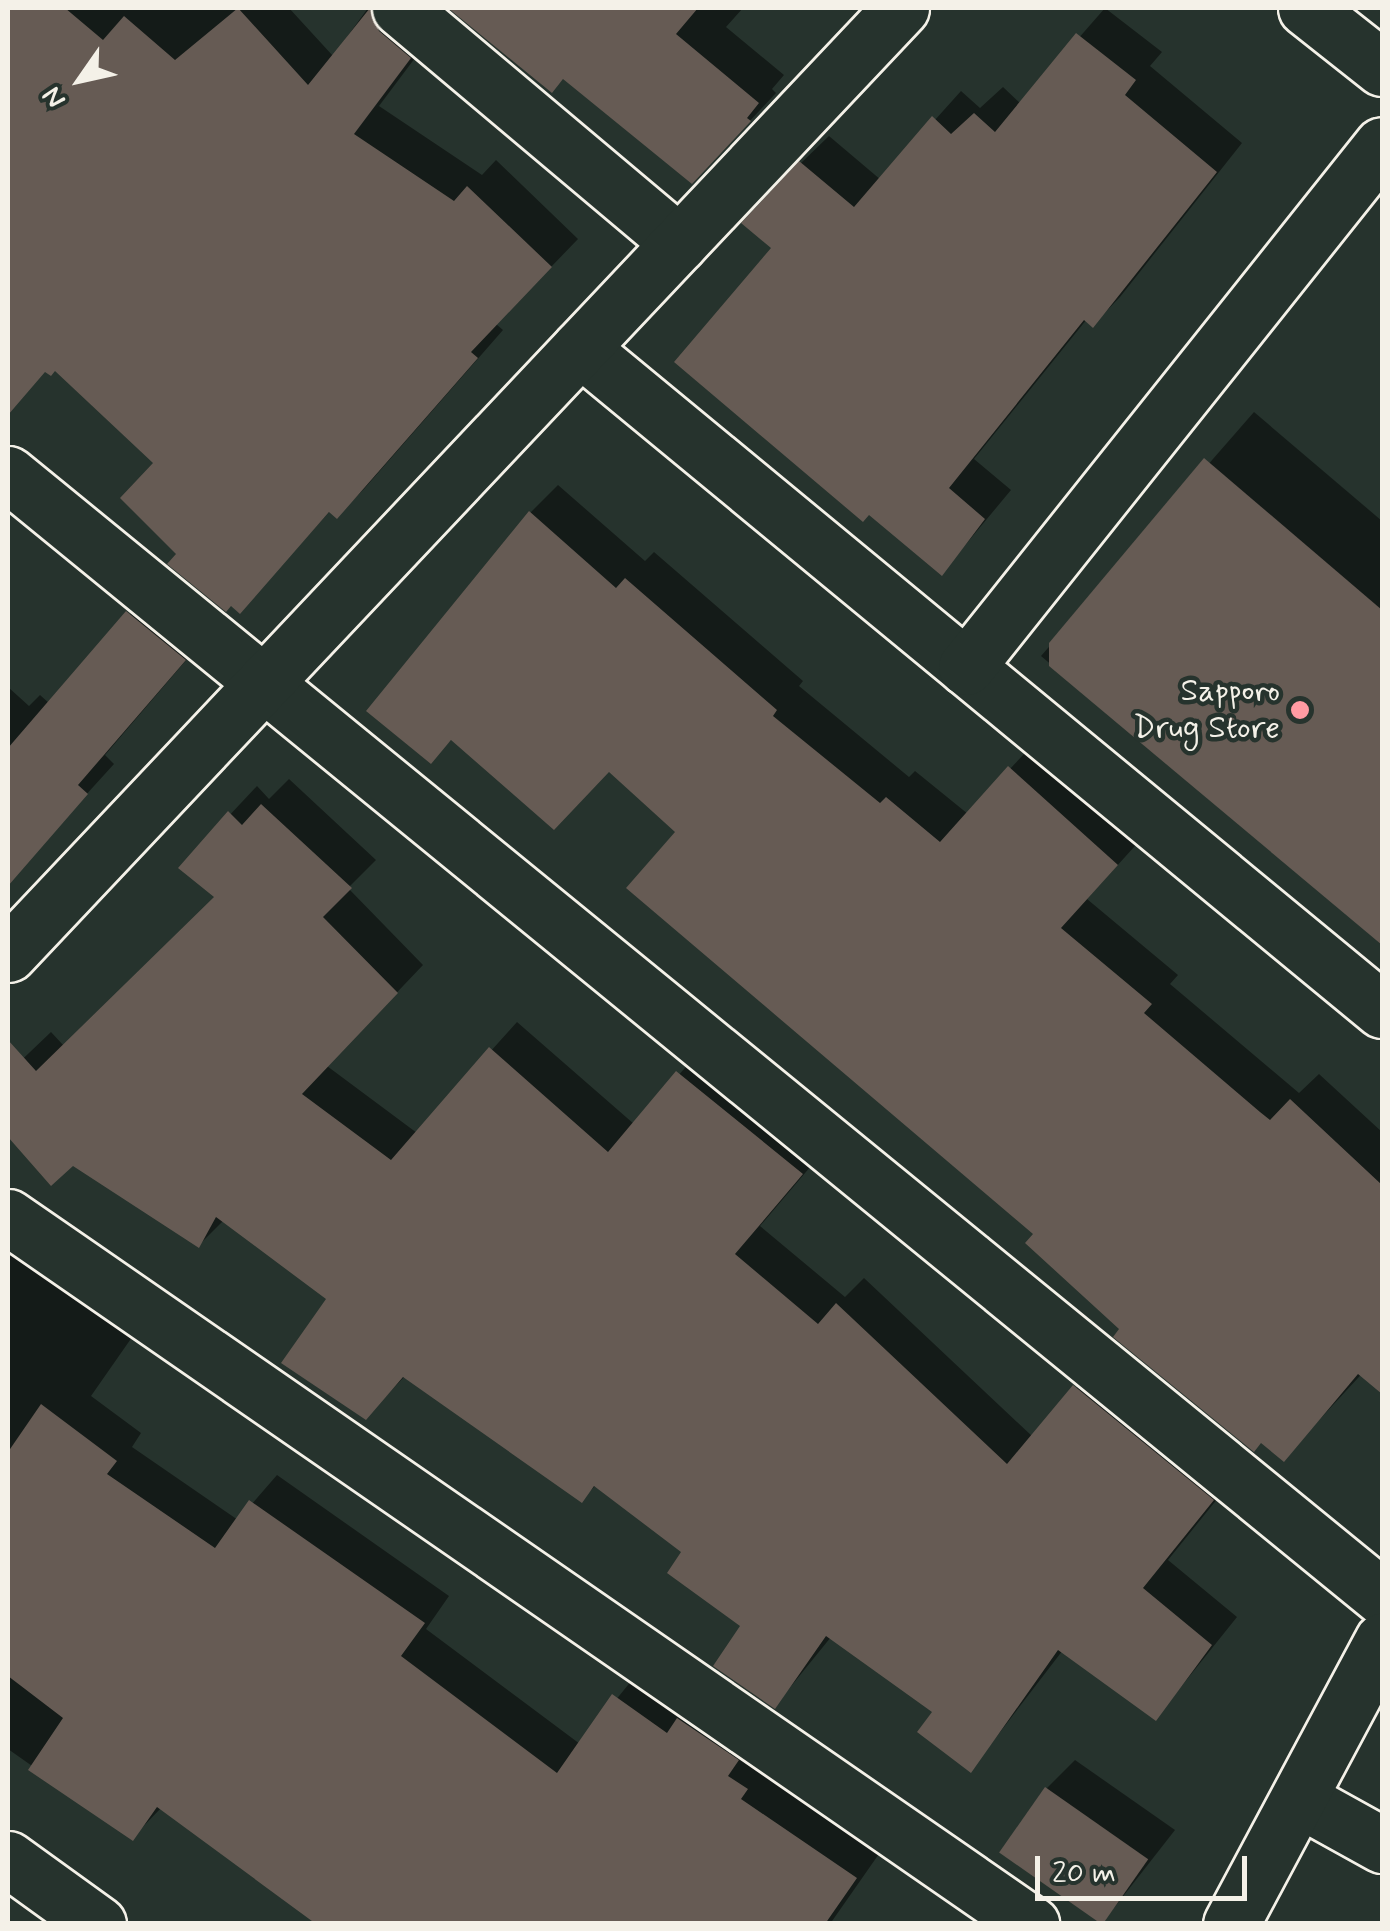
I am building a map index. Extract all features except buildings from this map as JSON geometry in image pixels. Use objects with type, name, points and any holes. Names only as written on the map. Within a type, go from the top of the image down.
[{"type":"street","points":[[400,8],[679,243]]},
{"type":"street","points":[[8,954],[901,8]]},
{"type":"street","points":[[1306,8],[1382,68]]},
{"type":"street","points":[[966,667],[1382,146]]},
{"type":"street","points":[[580,348],[1382,1010]]},
{"type":"street","points":[[8,474],[260,687],[1382,1597]]},
{"type":"street","points":[[8,1218],[1031,1924]]},
{"type":"street","points":[[1231,1924],[1382,1641]]},
{"type":"street","points":[[1299,1799],[1382,1845]]},
{"type":"street","points":[[8,1858],[98,1924]]},
{"type":"place","name":"Sapporo Drug Store","points":[[1300,710]]}]
